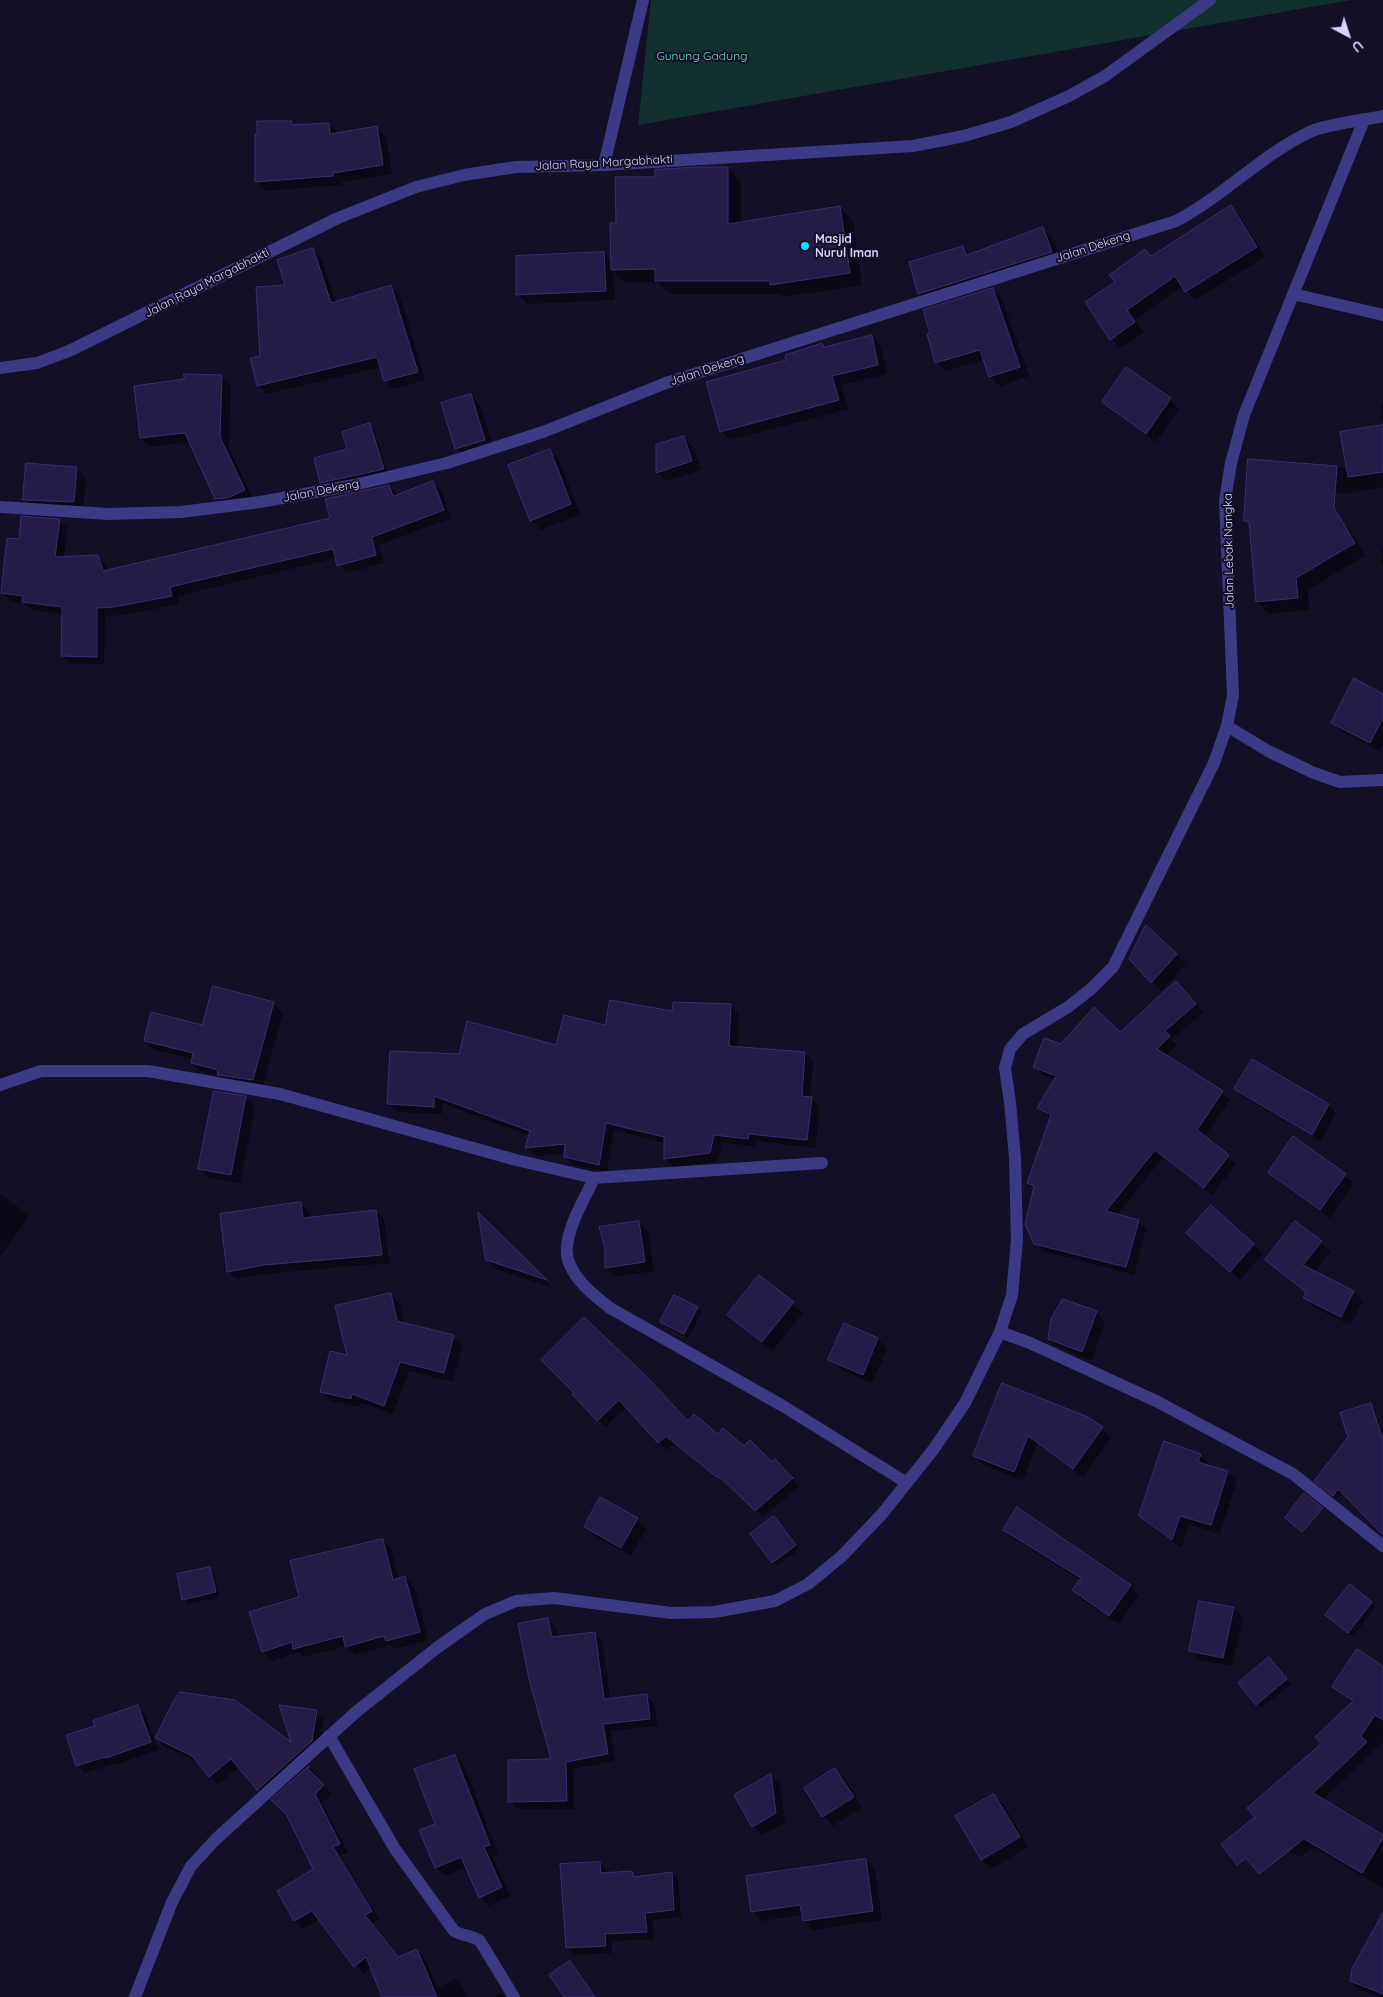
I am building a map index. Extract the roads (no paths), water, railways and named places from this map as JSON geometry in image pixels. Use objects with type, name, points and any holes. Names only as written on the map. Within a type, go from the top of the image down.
[{"type":"street","points":[[604,165],[643,0]]},
{"type":"street","name":"Jalan Raya Margabhakti","points":[[0,368],[37,363],[69,351],[338,218],[416,186],[464,175],[516,167],[604,165],[913,146],[964,136],[1011,122],[1069,96],[1098,80],[1210,0]]},
{"type":"street","name":"Jalan Dekeng","points":[[0,507],[110,514],[181,512],[260,502],[354,485],[446,463],[543,432],[666,383],[1176,221],[1198,210],[1290,142],[1315,130],[1383,116]]},
{"type":"street","name":"Jalan Lebak Nangka","points":[[135,1997],[172,1902],[191,1866],[244,1812],[330,1736],[438,1647],[485,1614],[516,1601],[554,1598],[670,1613],[714,1612],[775,1601],[808,1584],[842,1556],[882,1514],[907,1483],[933,1450],[965,1403],[1000,1332],[1012,1295],[1016,1240],[1015,1158],[1005,1068],[1010,1049],[1023,1034],[1068,1007],[1091,989],[1112,967],[1214,763],[1227,726],[1233,695],[1225,500],[1231,463],[1244,416],[1364,120]]},
{"type":"street","points":[[1293,294],[1383,315]]},
{"type":"street","points":[[1227,726],[1276,755],[1314,773],[1340,782],[1383,780]]},
{"type":"street","points":[[0,1085],[41,1072],[148,1071],[280,1094],[516,1160],[594,1178],[822,1163]]},
{"type":"street","points":[[594,1178],[575,1220],[566,1247],[568,1261],[581,1282],[590,1292],[610,1308],[784,1406],[907,1483]]},
{"type":"street","points":[[1000,1332],[1030,1343],[1156,1401],[1292,1474],[1383,1546]]},
{"type":"street","points":[[330,1736],[395,1849],[454,1931],[464,1936],[474,1937],[480,1941],[514,1997]]},
{"type":"place","name":"Masjid Nurul Iman","points":[[805,246]]},
{"type":"park label","name":"Gunung Gadung","points":[[702,56]]}]
